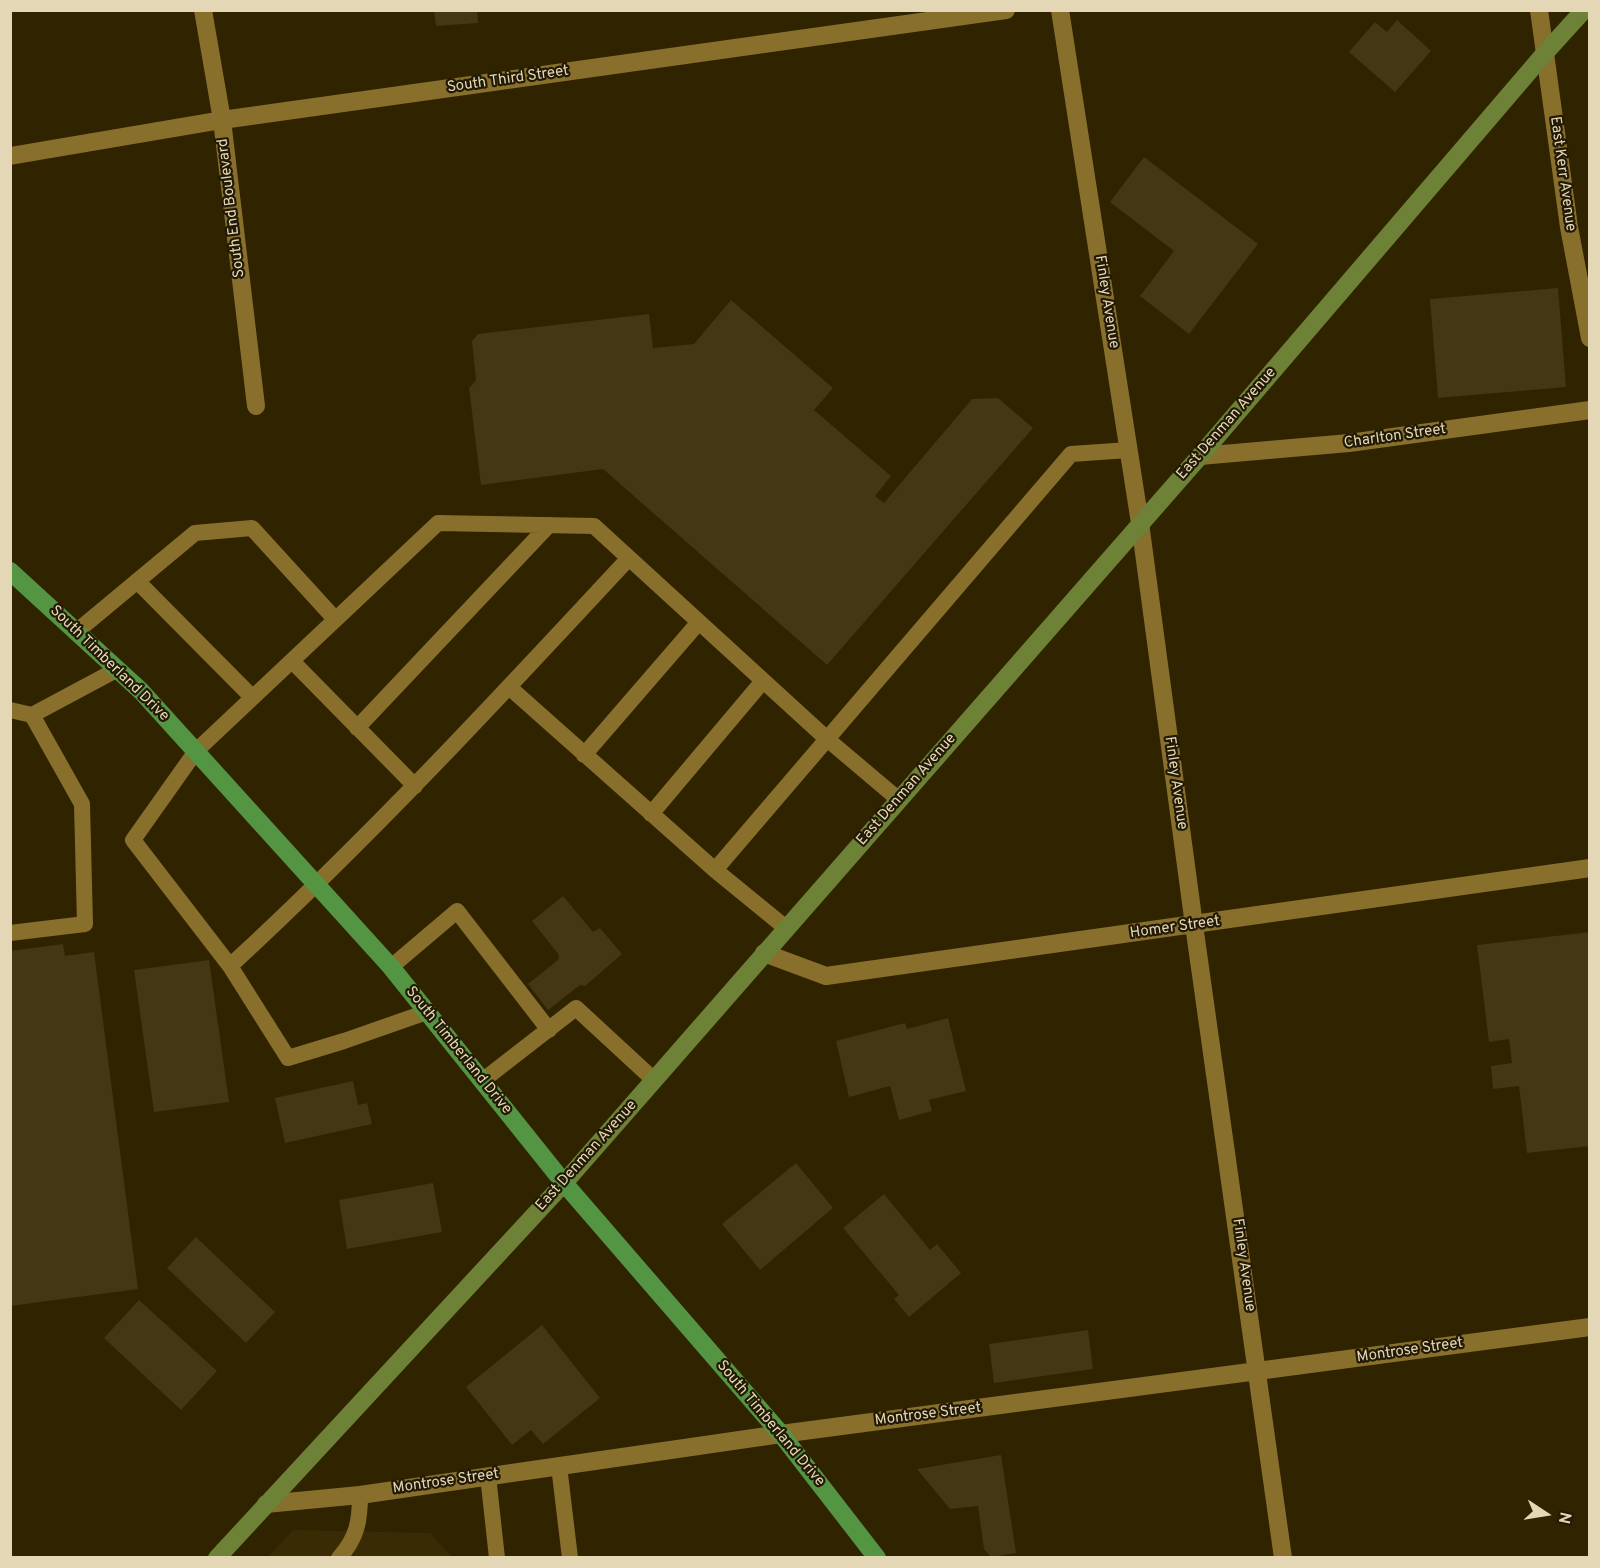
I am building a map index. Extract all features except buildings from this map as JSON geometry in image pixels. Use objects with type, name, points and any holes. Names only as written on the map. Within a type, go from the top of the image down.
[{"type":"main road","name":"East Denman Avenue","points":[[217,1557],[564,1183],[1200,456],[1584,10]]},
{"type":"main road","name":"South Timberland Drive","points":[[10,571],[141,691],[391,967],[564,1183],[781,1434],[877,1557]]},
{"type":"street","name":"South End Boulevard","points":[[203,10],[222,120],[256,406]]},
{"type":"street","name":"South Third Street","points":[[10,156],[222,120],[1006,10]]},
{"type":"street","name":"Finley Avenue","points":[[1060,10],[1140,523],[1283,1557]]},
{"type":"street","name":"East Kerr Avenue","points":[[1539,10],[1569,227],[1590,338]]},
{"type":"street","name":"Charlton Street","points":[[1200,456],[1349,443],[1590,410]]},
{"type":"street","name":"Homer Street","points":[[764,953],[826,976],[1590,868]]},
{"type":"street","name":"Montrose Street","points":[[266,1504],[360,1495],[781,1434],[1590,1327]]},
{"type":"lane","points":[[715,870],[1071,454],[1129,450]]},
{"type":"lane","points":[[427,1012],[288,1058],[230,966],[132,840],[196,751],[438,523],[594,526],[827,739],[898,799]]},
{"type":"lane","points":[[357,728],[549,525]]},
{"type":"lane","points":[[76,632],[195,533],[252,528],[335,620]]},
{"type":"lane","points":[[230,966],[317,885],[416,786],[629,558]]},
{"type":"lane","points":[[137,581],[252,698]]},
{"type":"lane","points":[[584,755],[699,622]]},
{"type":"lane","points":[[292,661],[416,786]]},
{"type":"lane","points":[[10,710],[32,715],[117,669]]},
{"type":"lane","points":[[651,814],[763,681]]},
{"type":"lane","points":[[508,687],[715,870],[786,928]]},
{"type":"lane","points":[[10,933],[85,924],[82,804],[32,715]]},
{"type":"lane","points":[[391,967],[457,911],[549,1030]]},
{"type":"lane","points":[[482,1081],[576,1008],[654,1080]]},
{"type":"lane","points":[[559,1466],[570,1557]]},
{"type":"lane","points":[[488,1476],[498,1557]]},
{"type":"lane","points":[[339,1557],[351,1545],[360,1518],[360,1495]]},
{"type":"shaded area","points":[[293,1530],[430,1533],[452,1557],[267,1558]]}]
